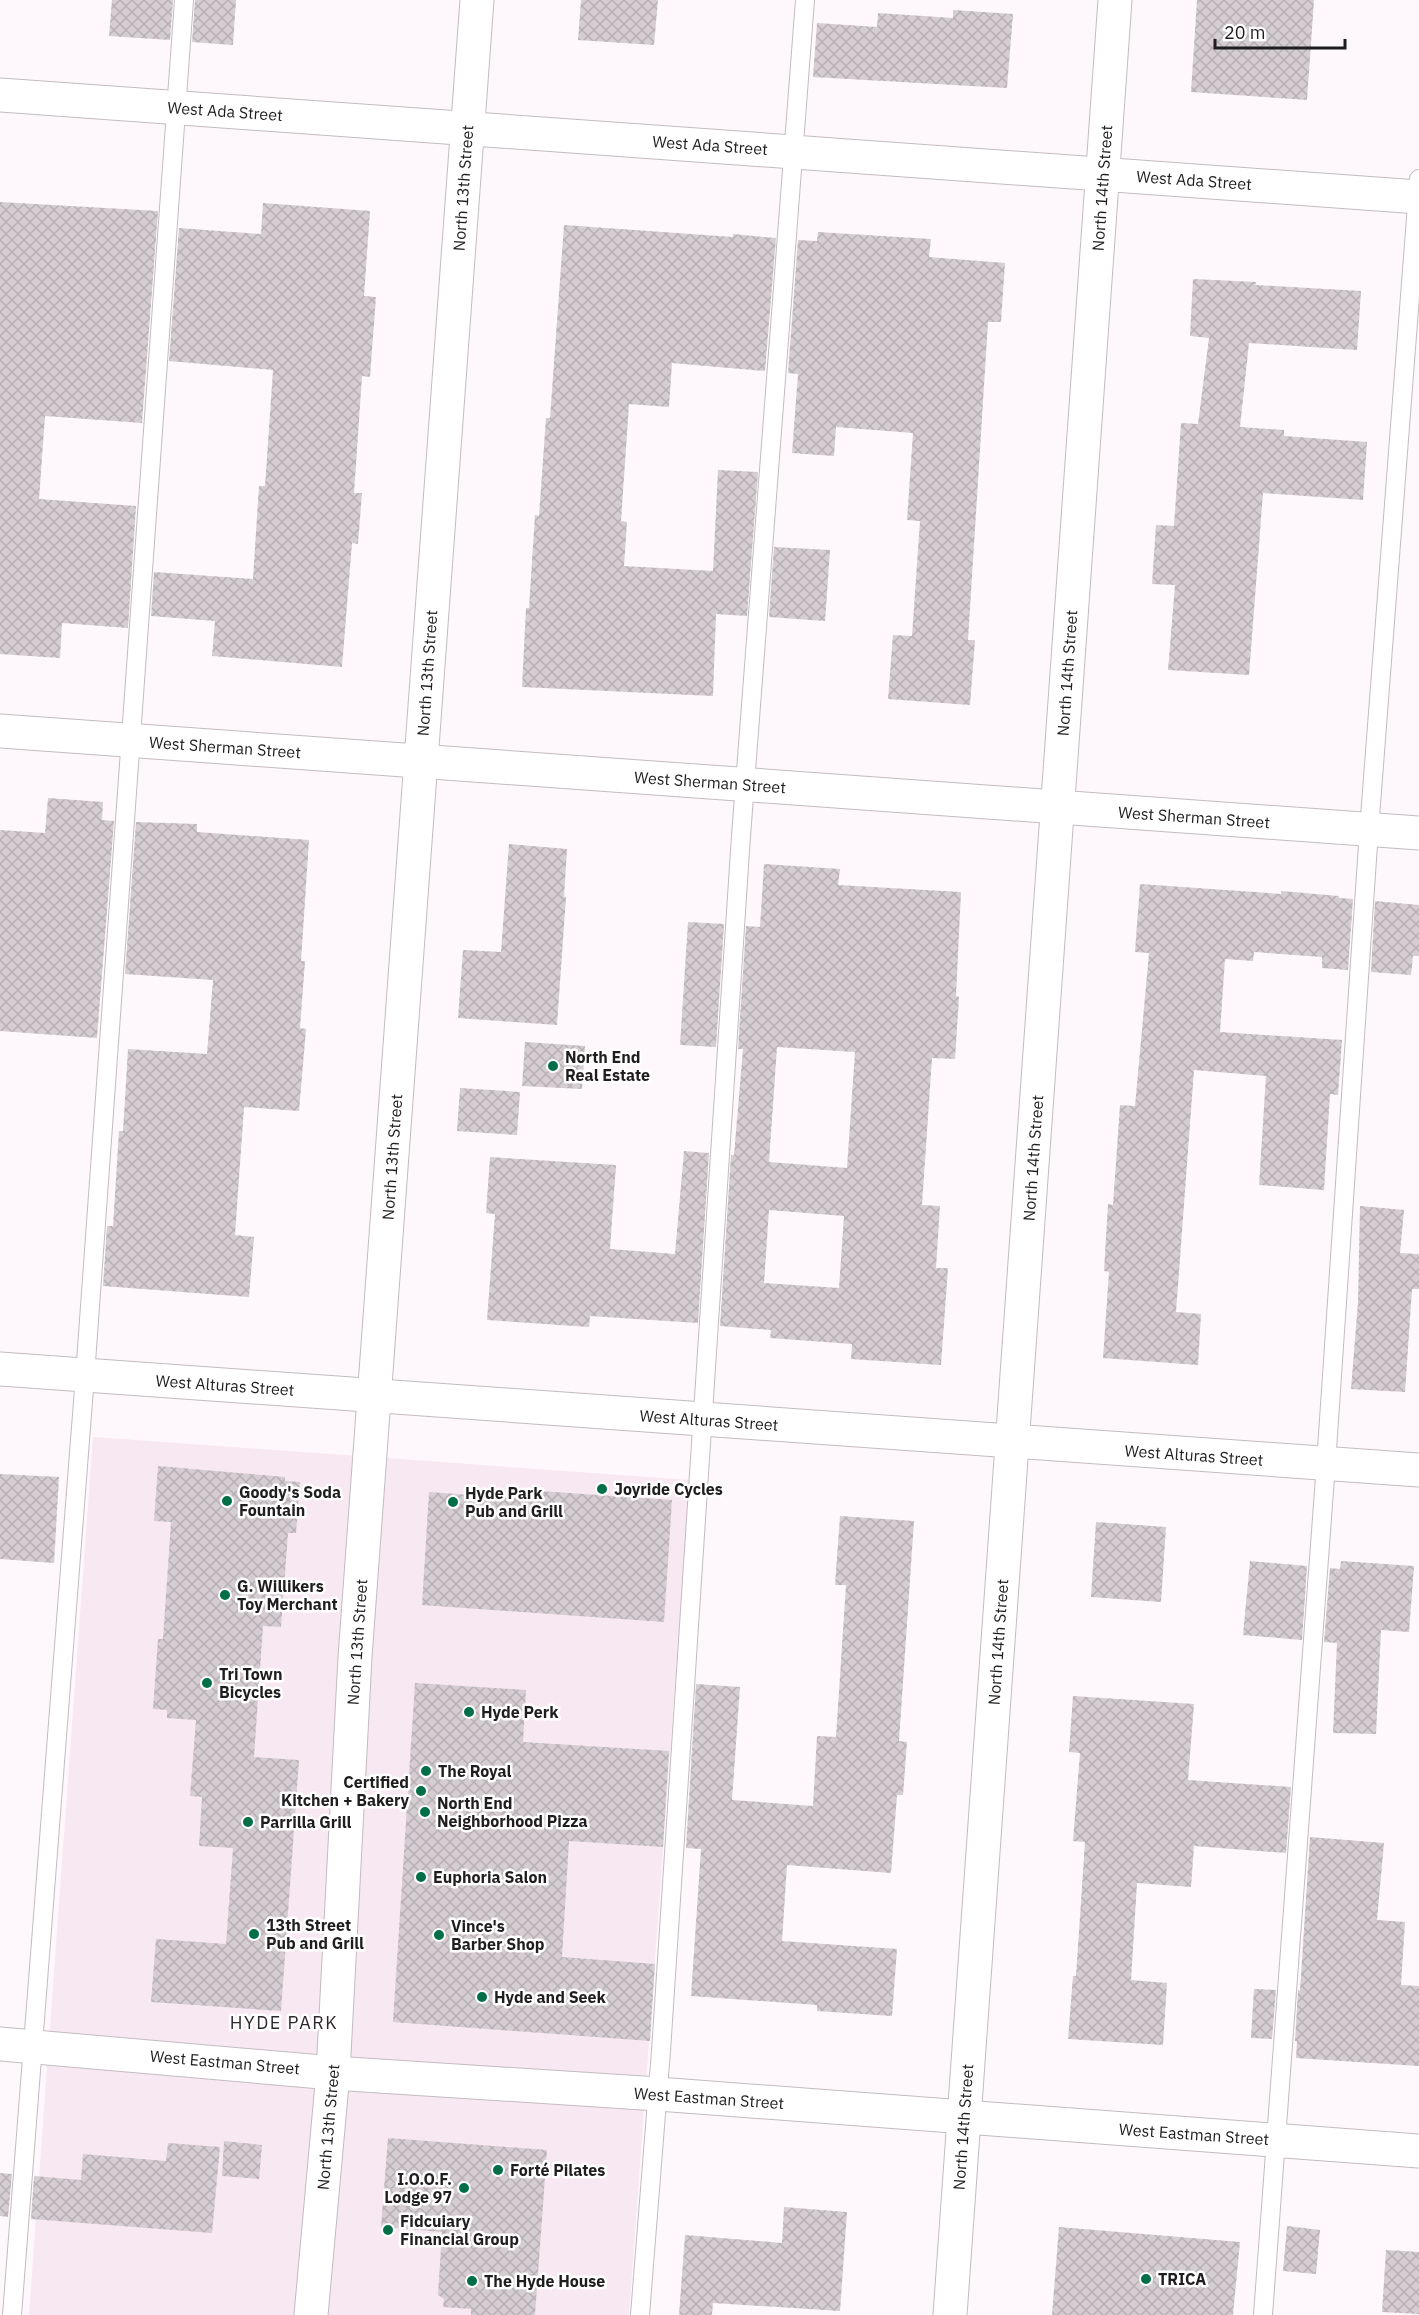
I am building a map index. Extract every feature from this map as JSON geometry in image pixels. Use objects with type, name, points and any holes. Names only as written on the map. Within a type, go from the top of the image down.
[{"type":"street","name":"North 13th Street","points":[[311,2315],[333,2073],[355,1657],[477,0]]},
{"type":"street","name":"North 14th Street","points":[[950,2315],[1115,0]]},
{"type":"street","name":"West Ada Street","points":[[0,95],[1102,174],[1419,191]]},
{"type":"street","name":"West Sherman Street","points":[[0,731],[1419,833]]},
{"type":"street","name":"West Alturas Street","points":[[0,1369],[1419,1470]]},
{"type":"street","name":"West Eastman Street","points":[[0,2044],[333,2073],[658,2094],[1419,2151]]},
{"type":"lane","points":[[12,2315],[85,1376],[184,0]]},
{"type":"lane","points":[[640,2315],[658,2094],[746,784],[805,0]]},
{"type":"lane","points":[[1263,2315],[1326,1464],[1369,830],[1419,191]]},
{"type":"shaded area","points":[[93,1437],[690,1480],[629,2315],[29,2315]]},
{"type":"building","points":[[112,0],[173,0],[170,40],[109,36]]},
{"type":"building","points":[[195,0],[236,0],[233,45],[192,42]]},
{"type":"building","points":[[581,0],[658,0],[654,45],[578,40]]},
{"type":"building","points":[[1197,0],[1314,0],[1307,100],[1191,92]]},
{"type":"building","points":[[953,10],[1013,14],[1007,88],[813,77],[817,23],[877,27],[878,13],[953,18]]},
{"type":"building","points":[[0,202],[158,211],[142,423],[45,416],[39,499],[136,506],[128,628],[62,623],[60,658],[0,654]]},
{"type":"building","points":[[263,203],[370,211],[364,296],[376,297],[370,377],[362,376],[354,493],[362,493],[358,544],[352,543],[342,667],[212,656],[215,621],[151,616],[154,572],[253,579],[259,486],[265,486],[273,370],[169,361],[179,228],[261,234]]},
{"type":"building","points":[[564,225],[776,238],[765,371],[672,363],[669,407],[629,404],[621,521],[627,522],[624,566],[713,571],[718,470],[758,472],[747,616],[716,614],[713,696],[522,687],[526,608],[529,608],[535,515],[539,516],[546,418],[550,418]]},
{"type":"building","points":[[818,232],[931,239],[929,257],[1005,263],[1001,322],[988,322],[968,640],[975,640],[970,705],[888,699],[893,635],[912,636],[920,521],[907,520],[913,433],[836,427],[834,456],[792,453],[798,374],[788,373],[798,240],[817,241]]},
{"type":"building","points":[[1193,279],[1361,291],[1357,350],[1249,343],[1240,427],[1284,430],[1284,436],[1367,442],[1363,500],[1263,493],[1249,675],[1168,670],[1175,585],[1152,584],[1156,525],[1174,526],[1181,423],[1198,424],[1209,338],[1190,336]]},
{"type":"building","points":[[774,547],[830,550],[825,621],[769,617]]},
{"type":"building","points":[[48,798],[103,802],[102,820],[114,821],[97,1038],[0,1031],[0,830],[45,833]]},
{"type":"building","points":[[136,822],[197,824],[197,832],[309,840],[301,961],[305,961],[300,1028],[306,1029],[299,1111],[244,1107],[235,1235],[254,1237],[249,1297],[103,1286],[107,1226],[113,1226],[119,1131],[123,1131],[128,1049],[207,1054],[213,980],[125,974]]},
{"type":"building","points":[[509,844],[567,849],[557,1025],[458,1018],[463,950],[501,952]]},
{"type":"building","points":[[764,864],[840,869],[838,885],[961,892],[955,1059],[932,1058],[922,1205],[940,1206],[936,1268],[948,1268],[941,1365],[851,1359],[852,1344],[770,1338],[771,1330],[720,1326],[731,1155],[734,1155],[743,1049],[738,1049],[746,926],[760,927]],"holes":[[[777,1047],[855,1052],[847,1168],[769,1162]],[[769,1210],[844,1216],[839,1288],[764,1283]]]},
{"type":"building","points":[[1140,884],[1281,894],[1281,891],[1353,899],[1348,970],[1322,968],[1322,957],[1254,952],[1253,961],[1225,959],[1220,1032],[1342,1040],[1338,1095],[1330,1094],[1324,1190],[1259,1185],[1266,1076],[1194,1070],[1176,1312],[1201,1314],[1198,1365],[1103,1358],[1109,1272],[1104,1271],[1108,1204],[1113,1205],[1120,1105],[1135,1106],[1149,953],[1135,952]]},
{"type":"building","points":[[1375,901],[1419,905],[1419,956],[1413,956],[1411,975],[1371,972]]},
{"type":"building","points":[[688,922],[724,924],[716,1047],[680,1045]]},
{"type":"building","name":"North End Real Estate","points":[[525,1042],[585,1046],[582,1089],[522,1086]]},
{"type":"building","points":[[460,1088],[520,1092],[517,1135],[457,1131]]},
{"type":"building","points":[[684,1151],[709,1153],[698,1323],[590,1316],[589,1327],[487,1320],[495,1214],[486,1213],[490,1157],[616,1165],[610,1249],[675,1254]]},
{"type":"building","points":[[1360,1206],[1404,1210],[1400,1253],[1419,1254],[1419,1289],[1412,1289],[1405,1392],[1351,1389],[1358,1302]]},
{"type":"building","points":[[158,1466],[285,1477],[285,1481],[300,1482],[296,1533],[288,1533],[281,1627],[263,1626],[254,1757],[299,1760],[281,2011],[151,2002],[156,1939],[226,1944],[233,1848],[199,1846],[202,1797],[190,1796],[196,1720],[167,1718],[167,1710],[153,1709],[158,1639],[163,1639],[171,1522],[154,1521]]},
{"type":"building","points":[[0,1474],[59,1477],[54,1563],[0,1559]]},
{"type":"building","points":[[539,1491],[672,1500],[664,1622],[422,1605],[429,1492],[538,1500]]},
{"type":"building","points":[[840,1516],[914,1521],[899,1741],[907,1742],[903,1795],[897,1795],[891,1873],[787,1865],[782,1941],[897,1949],[892,2016],[817,2011],[817,2005],[691,1996],[701,1849],[686,1848],[696,1684],[740,1687],[732,1800],[813,1806],[817,1736],[836,1737],[846,1585],[835,1585]]},
{"type":"building","points":[[1096,1522],[1166,1527],[1161,1602],[1091,1597]]},
{"type":"building","points":[[1250,1561],[1307,1566],[1302,1640],[1243,1635]]},
{"type":"building","points":[[1341,1561],[1414,1566],[1409,1632],[1381,1630],[1376,1734],[1333,1733],[1337,1643],[1324,1642],[1330,1568],[1340,1569]]},
{"type":"building","points":[[415,1683],[526,1690],[523,1742],[669,1751],[663,1847],[569,1841],[562,1957],[655,1964],[650,2041],[393,2022]]},
{"type":"building","points":[[1073,1696],[1194,1704],[1188,1780],[1291,1787],[1286,1853],[1194,1846],[1191,1887],[1137,1883],[1131,1980],[1167,1983],[1163,2045],[1068,2039],[1073,1976],[1076,1976],[1085,1842],[1073,1841],[1080,1753],[1069,1752]]},
{"type":"building","points":[[1310,1837],[1384,1843],[1377,1920],[1405,1922],[1401,1985],[1419,1986],[1419,2066],[1296,2058],[1298,1990],[1300,1991]]},
{"type":"building","points":[[1254,1989],[1276,1990],[1272,2039],[1251,2038]]},
{"type":"building","name":"I.O.O.F. Lodge 97","points":[[388,2138],[547,2150],[535,2315],[471,2315],[471,2309],[443,2307],[444,2299],[438,2295],[442,2232],[381,2227]]},
{"type":"building","points":[[224,2141],[262,2145],[259,2179],[222,2176]]},
{"type":"building","points":[[168,2143],[220,2147],[212,2233],[31,2219],[34,2176],[81,2180],[83,2154],[166,2161]]},
{"type":"building","points":[[0,2173],[12,2174],[8,2217],[0,2216]]},
{"type":"building","points":[[784,2207],[847,2212],[840,2311],[713,2303],[712,2315],[679,2315],[685,2235],[782,2243]]},
{"type":"building","points":[[1287,2226],[1320,2230],[1316,2274],[1283,2271]]},
{"type":"building","name":"TRICA","points":[[1059,2227],[1240,2242],[1233,2315],[1052,2315]]},
{"type":"building","points":[[1386,2250],[1419,2252],[1419,2314],[1382,2312]]},
{"type":"place","name":"North End Real Estate","points":[[553,1066]]},
{"type":"place","name":"Joyride Cycles","points":[[602,1489]]},
{"type":"place","name":"Goody's Soda Fountain","points":[[227,1501]]},
{"type":"place","name":"Hyde Park Pub and Grill","points":[[453,1502]]},
{"type":"place","name":"G. Willikers Toy Merchant","points":[[225,1595]]},
{"type":"place","name":"Tri Town Bicycles","points":[[207,1683]]},
{"type":"place","name":"Hyde Perk","points":[[469,1712]]},
{"type":"place","name":"The Royal","points":[[426,1771]]},
{"type":"place","name":"Certified Kitchen + Bakery","points":[[421,1791]]},
{"type":"place","name":"North End Neighborhood Pizza","points":[[425,1812]]},
{"type":"place","name":"Parrilla Grill","points":[[248,1822]]},
{"type":"place","name":"Euphoria Salon","points":[[421,1877]]},
{"type":"place","name":"13th Street Pub and Grill","points":[[254,1934]]},
{"type":"place","name":"Vince's Barber Shop","points":[[439,1935]]},
{"type":"place","name":"Hyde and Seek","points":[[482,1997]]},
{"type":"place","name":"Forté Pilates","points":[[498,2170]]},
{"type":"place","name":"I.O.O.F. Lodge 97","points":[[464,2188]]},
{"type":"place","name":"Fidcuiary Financial Group","points":[[388,2230]]},
{"type":"place","name":"TRICA","points":[[1146,2279]]},
{"type":"place","name":"The Hyde House","points":[[472,2281]]},
{"type":"district","name":"HYDE PARK","points":[[284,2023]]}]
